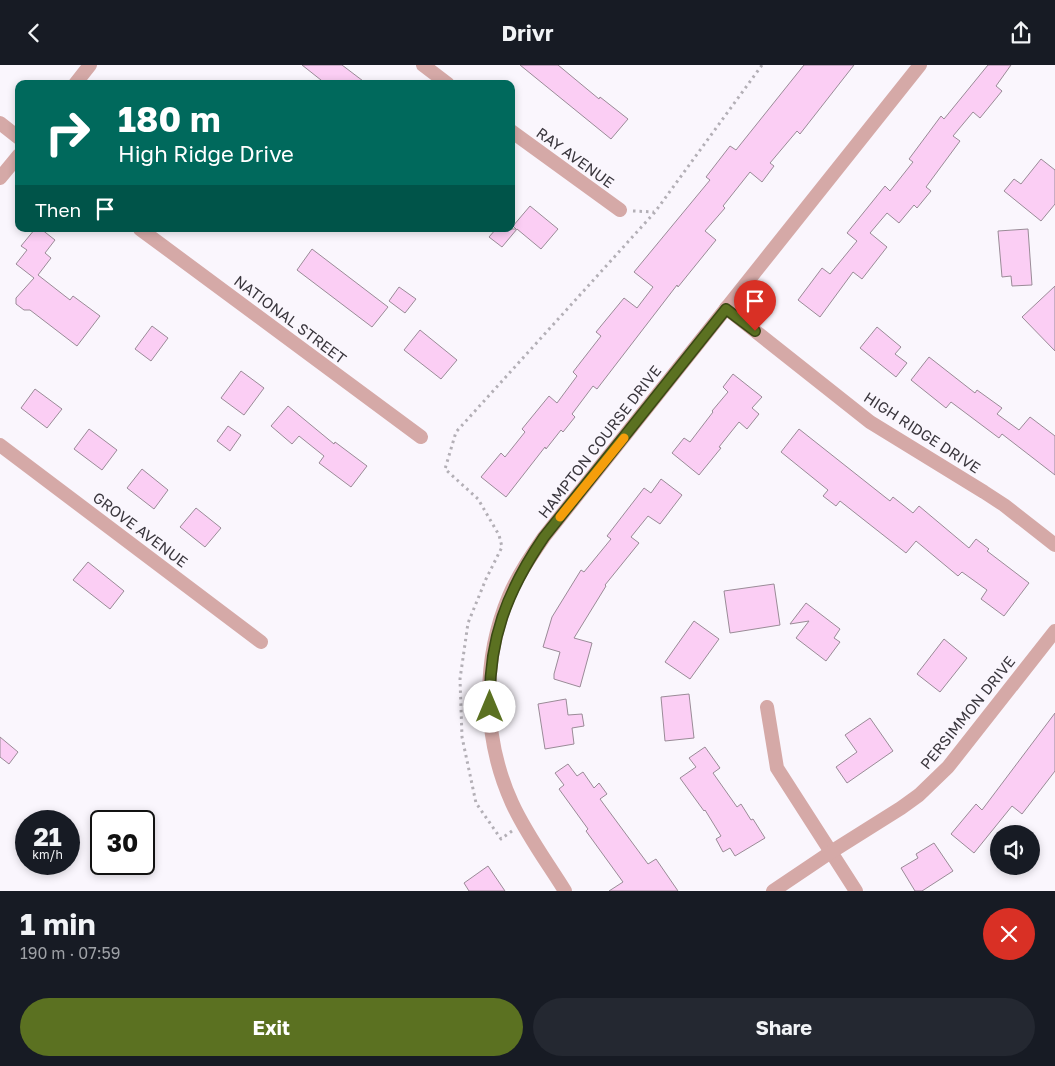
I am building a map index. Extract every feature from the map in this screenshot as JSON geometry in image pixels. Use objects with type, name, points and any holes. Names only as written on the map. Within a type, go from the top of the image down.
[{"type":"street","points":[[78,80],[90,65]]},
{"type":"street","points":[[423,65],[443,80]]},
{"type":"street","name":"HAMPTON COURSE DRIVE","points":[[565,891],[522,823],[512,802],[501,773],[491,733],[489,693],[493,652],[503,613],[510,595],[526,564],[544,537],[726,309],[915,67]]},
{"type":"street","points":[[0,123],[15,134]]},
{"type":"street","name":"RAY AVENUE","points":[[515,134],[620,211]]},
{"type":"street","points":[[0,178],[15,160]]},
{"type":"street","name":"NATIONAL STREET","points":[[144,232],[421,437]]},
{"type":"street","name":"HIGH RIDGE DRIVE","points":[[726,309],[870,422],[1004,505],[1055,545]]},
{"type":"street","name":"GROVE AVENUE","points":[[0,445],[261,642]]},
{"type":"street","name":"PERSIMMON DRIVE","points":[[773,891],[901,808],[932,783],[948,767],[1055,631]]},
{"type":"street","points":[[766,707],[777,767],[856,891]]},
{"type":"path","points":[[522,823],[501,839],[476,803],[462,737],[460,679],[468,623],[486,579],[502,547],[499,535],[478,499],[445,469],[456,432],[655,212],[762,65]]},
{"type":"path","points":[[620,211],[655,212]]},
{"type":"building","points":[[302,65],[342,65],[362,80],[321,80]]},
{"type":"building","points":[[520,65],[558,65],[599,99],[600,97],[628,119],[611,139]]},
{"type":"building","points":[[804,65],[854,65],[800,134],[797,131],[770,163],[774,166],[762,182],[750,172],[723,206],[725,208],[705,231],[716,240],[678,287],[677,285],[597,389],[593,386],[572,414],[575,417],[563,432],[561,430],[546,449],[545,447],[506,497],[481,477],[501,453],[505,457],[525,432],[522,429],[549,396],[557,403],[577,376],[573,372],[601,336],[596,332],[624,298],[637,308],[653,287],[634,272],[710,180],[706,177],[730,146],[736,150]]},
{"type":"building","points":[[988,65],[1011,65],[996,86],[1002,91],[980,118],[973,112],[953,136],[960,141],[926,187],[931,191],[917,208],[914,205],[899,223],[887,213],[870,233],[887,247],[862,279],[853,272],[820,317],[798,300],[822,268],[830,274],[857,241],[847,233],[885,186],[890,191],[913,162],[909,159],[941,116],[944,119]]},
{"type":"building","points":[[1041,159],[1055,170],[1055,204],[1041,221],[1004,191],[1014,179],[1021,184]]},
{"type":"building","points":[[530,206],[558,229],[541,249],[517,229],[515,231],[515,224]]},
{"type":"building","points":[[1028,229],[1032,285],[1012,286],[1011,276],[1002,277],[998,231]]},
{"type":"building","points":[[33,232],[45,232],[55,240],[45,253],[51,258],[38,275],[70,300],[73,296],[100,316],[77,346],[30,310],[24,310],[16,304],[16,298],[34,278],[16,264],[27,250],[21,246]]},
{"type":"building","points":[[493,232],[514,232],[502,247],[489,237]]},
{"type":"building","points":[[312,249],[388,307],[372,327],[297,270]]},
{"type":"building","points":[[1055,286],[1055,351],[1022,317]]},
{"type":"building","points":[[399,287],[416,299],[405,313],[389,301]]},
{"type":"building","points":[[152,326],[168,338],[151,361],[135,349]]},
{"type":"building","points":[[877,327],[901,347],[895,354],[907,363],[896,377],[860,348]]},
{"type":"building","points":[[420,330],[457,360],[441,379],[404,350]]},
{"type":"building","points":[[929,357],[975,393],[977,390],[1002,408],[997,414],[1019,430],[1030,417],[1055,436],[1055,475],[1002,434],[999,438],[951,402],[946,408],[911,380]]},
{"type":"building","points":[[241,371],[264,388],[244,415],[221,398]]},
{"type":"building","points":[[733,374],[762,397],[752,408],[759,414],[747,429],[739,422],[699,475],[672,453],[684,438],[690,442],[728,392],[723,387]]},
{"type":"building","points":[[35,389],[62,409],[47,428],[21,408]]},
{"type":"building","points":[[288,406],[334,444],[335,442],[367,466],[351,487],[319,463],[324,456],[299,436],[292,444],[271,426]]},
{"type":"building","points":[[228,426],[241,435],[230,451],[217,441]]},
{"type":"building","points":[[89,429],[117,450],[102,470],[74,449]]},
{"type":"building","points":[[799,429],[890,501],[893,497],[913,513],[919,506],[969,548],[976,539],[989,549],[987,551],[1029,583],[1004,616],[981,599],[987,590],[962,572],[958,576],[916,541],[906,553],[840,501],[836,506],[823,496],[828,490],[781,452]]},
{"type":"building","points":[[142,469],[168,490],[154,509],[127,488]]},
{"type":"building","points":[[661,479],[682,495],[660,524],[648,516],[631,537],[639,543],[605,585],[574,638],[592,643],[580,687],[554,679],[560,652],[543,647],[552,617],[581,570],[584,572],[611,539],[607,536],[644,488],[651,493]]},
{"type":"building","points":[[196,508],[221,528],[205,547],[180,527]]},
{"type":"building","points":[[88,562],[124,591],[110,609],[73,580]]},
{"type":"building","points":[[774,584],[780,625],[730,633],[724,591]]},
{"type":"building","points":[[806,603],[840,629],[834,638],[840,642],[826,661],[796,638],[809,621],[790,624]]},
{"type":"building","points":[[694,621],[719,639],[690,679],[665,662]]},
{"type":"building","points":[[944,639],[967,658],[940,692],[917,674]]},
{"type":"building","points":[[689,694],[694,738],[665,741],[661,697]]},
{"type":"building","points":[[566,699],[568,715],[582,714],[584,726],[572,728],[574,744],[545,749],[538,704]]},
{"type":"building","points":[[1055,713],[1055,771],[1022,814],[1012,806],[997,825],[990,825],[990,833],[974,853],[951,834],[976,804],[982,810]]},
{"type":"building","points":[[870,718],[893,751],[847,783],[836,767],[857,752],[845,735]]},
{"type":"building","points":[[0,737],[18,752],[9,764],[0,757]]},
{"type":"building","points":[[705,747],[720,768],[713,773],[737,807],[741,804],[751,820],[753,819],[765,838],[735,856],[730,848],[723,852],[716,839],[721,836],[705,810],[680,778],[696,767],[689,758]]},
{"type":"building","points":[[568,764],[577,776],[583,772],[594,788],[599,783],[607,794],[600,799],[648,864],[656,859],[678,891],[609,891],[623,882],[586,831],[588,829],[559,789],[564,785],[555,773]]},
{"type":"building","points":[[934,843],[953,871],[922,891],[915,891],[901,868],[918,858],[916,854]]},
{"type":"building","points":[[488,866],[505,891],[469,891],[464,883]]},
{"type":"slow traffic","points":[[560,517],[624,438]]},
{"type":"route","points":[[490,707],[490,673],[493,652],[503,613],[526,564],[544,537],[726,309],[755,331]]}]
